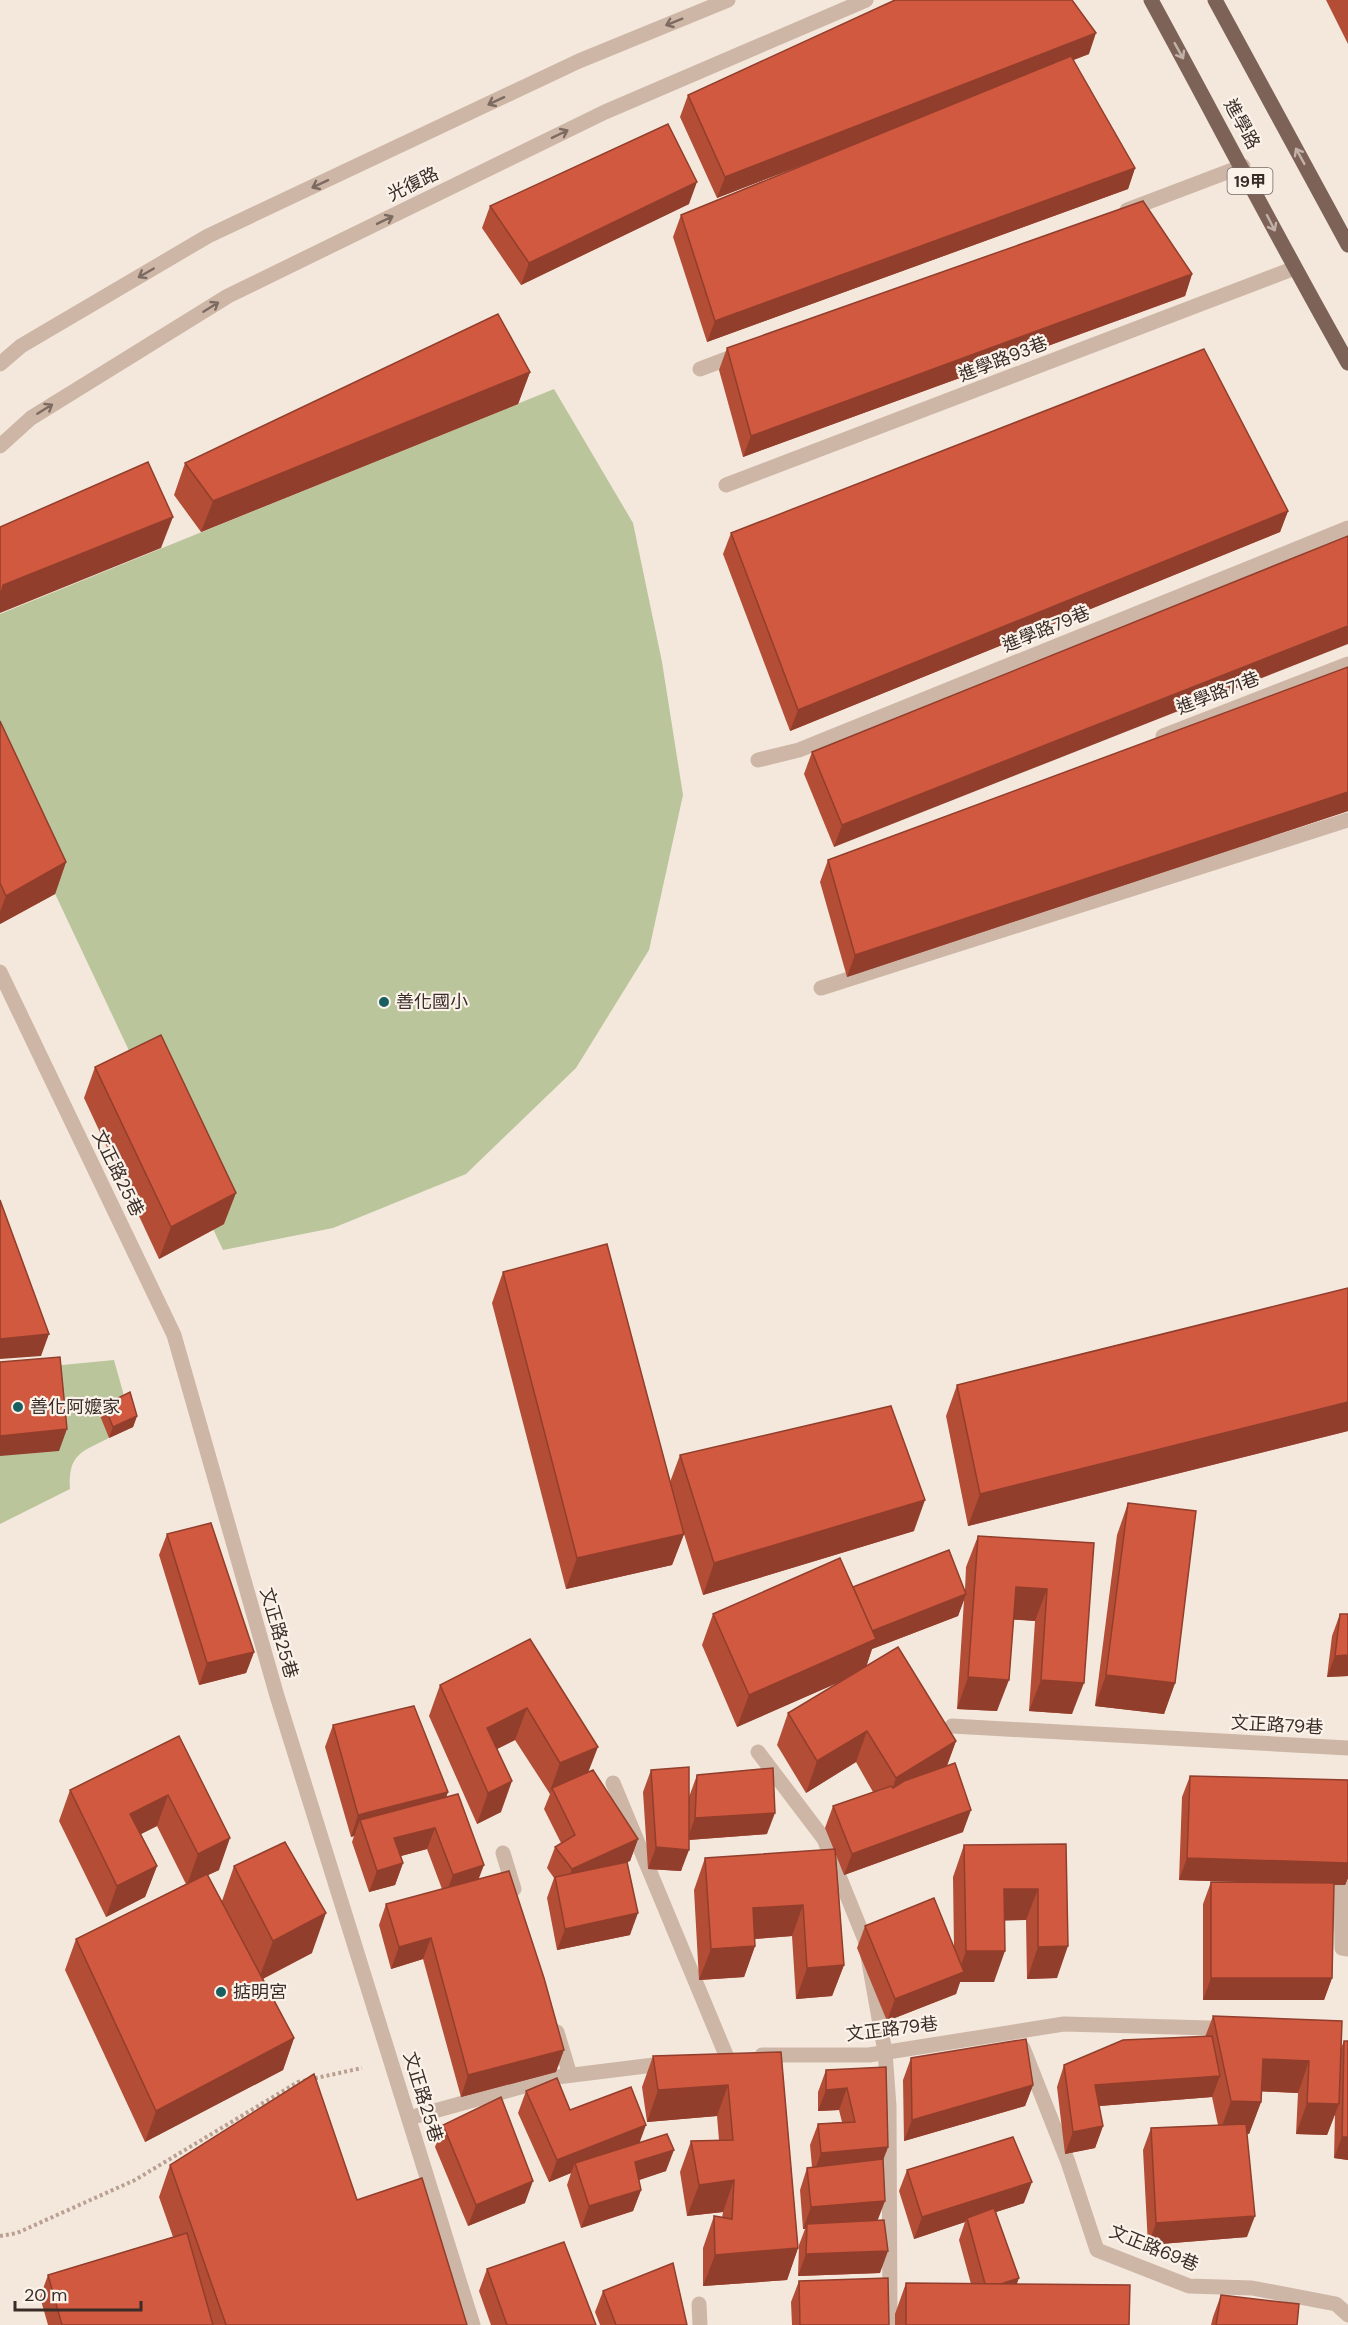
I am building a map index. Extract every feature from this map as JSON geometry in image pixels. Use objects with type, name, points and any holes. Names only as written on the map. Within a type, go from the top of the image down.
[{"type":"main road","name":"進學路","points":[[1151,0],[1243,166],[1294,268],[1348,363]]},
{"type":"main road","name":"進學路","points":[[1215,0],[1348,245]]},
{"type":"street","points":[[0,364],[21,346],[208,236],[579,62],[728,0]]},
{"type":"street","name":"光復路","points":[[0,446],[31,418],[228,296],[605,112],[866,0]]},
{"type":"street","points":[[1110,216],[1243,166]]},
{"type":"street","name":"進學路93巷","points":[[726,485],[1294,268]]},
{"type":"street","points":[[700,369],[755,348]]},
{"type":"street","name":"進學路79巷","points":[[758,760],[800,750],[1348,528]]},
{"type":"street","name":"進學路71巷","points":[[1150,741],[1348,664]]},
{"type":"street","points":[[821,988],[1348,820]]},
{"type":"street","name":"文正路25巷","points":[[0,972],[174,1335],[277,1696],[473,2325]]},
{"type":"street","name":"文正路79巷","points":[[952,1726],[1348,1748]]},
{"type":"street","points":[[758,1752],[824,1839],[865,1940],[885,2052],[889,2106],[890,2325]]},
{"type":"street","name":"文正路79巷","points":[[612,1783],[732,2056],[869,2055],[1064,2024],[1210,2028],[1244,2032]]},
{"type":"street","points":[[503,1853],[520,1909]]},
{"type":"street","points":[[1307,1882],[1341,1883],[1342,1948],[1348,1949]]},
{"type":"street","points":[[553,2020],[570,2076]]},
{"type":"street","name":"文正路69巷","points":[[1016,2031],[1068,2162],[1097,2250],[1189,2286],[1252,2288],[1336,2304],[1348,2315]]},
{"type":"street","points":[[409,2118],[556,2077],[682,2061]]},
{"type":"street","points":[[699,2304],[699,2325]]},
{"type":"path","points":[[0,2236],[17,2233],[135,2180],[298,2082],[392,2061]]},
{"type":"green space","points":[[554,389],[633,523],[662,662],[683,795],[649,950],[576,1068],[466,1174],[333,1228],[223,1250],[0,777],[0,614]]},
{"type":"green space","points":[[114,1360],[126,1403],[100,1416],[109,1438],[84,1451],[74,1461],[71,1468],[70,1489],[0,1524],[0,1371]]},
{"type":"building","points":[[895,0],[1072,0],[1096,33],[725,177],[688,95]]},
{"type":"building","points":[[1071,56],[1135,168],[715,321],[681,215]]},
{"type":"building","points":[[668,124],[697,182],[529,263],[490,206]]},
{"type":"building","points":[[1143,201],[1192,274],[751,436],[727,348]]},
{"type":"building","points":[[498,314],[530,372],[213,501],[185,463]]},
{"type":"building","points":[[1204,349],[1288,511],[798,710],[731,533]]},
{"type":"building","points":[[148,462],[173,517],[3,585],[0,598],[0,527]]},
{"type":"building","points":[[1348,536],[1348,626],[842,825],[812,752]]},
{"type":"building","points":[[1348,667],[1348,792],[855,955],[828,860]]},
{"type":"building","points":[[0,721],[66,862],[6,896],[0,883]]},
{"type":"building","points":[[161,1035],[236,1193],[171,1227],[95,1067]]},
{"type":"building","points":[[0,1200],[49,1334],[0,1339]]},
{"type":"building","points":[[607,1244],[684,1534],[577,1558],[503,1272]]},
{"type":"building","points":[[1348,1288],[1348,1402],[980,1494],[957,1385]]},
{"type":"building","points":[[60,1357],[67,1429],[0,1436],[0,1362]]},
{"type":"building","points":[[130,1392],[137,1416],[113,1427],[104,1405]]},
{"type":"building","points":[[891,1406],[925,1500],[714,1563],[680,1455]]},
{"type":"building","points":[[1128,1503],[1196,1511],[1175,1683],[1106,1675]]},
{"type":"building","points":[[211,1523],[254,1652],[207,1663],[167,1534]]},
{"type":"building","points":[[978,1536],[1094,1543],[1084,1683],[1041,1680],[1047,1589],[1016,1587],[1009,1680],[968,1677]]},
{"type":"building","points":[[949,1550],[966,1594],[872,1631],[853,1587]]},
{"type":"building","points":[[840,1558],[876,1639],[749,1695],[713,1614]]},
{"type":"building","points":[[1340,1614],[1348,1614],[1348,1655],[1335,1656]]},
{"type":"building","points":[[530,1639],[598,1747],[560,1763],[527,1708],[487,1728],[512,1781],[488,1793],[440,1685]]},
{"type":"building","points":[[898,1647],[956,1741],[896,1778],[867,1731],[817,1761],[788,1713]]},
{"type":"building","points":[[414,1706],[448,1792],[358,1815],[333,1725]]},
{"type":"building","points":[[179,1736],[230,1838],[198,1854],[168,1795],[130,1814],[157,1866],[117,1886],[70,1790]]},
{"type":"building","points":[[955,1763],[971,1810],[852,1854],[833,1806],[891,1786],[893,1788],[904,1781]]},
{"type":"building","points":[[689,1767],[689,1850],[656,1847],[651,1770]]},
{"type":"building","points":[[773,1768],[775,1813],[695,1818],[697,1775]]},
{"type":"building","points":[[593,1770],[638,1839],[572,1869],[555,1847],[575,1835],[552,1788]]},
{"type":"building","points":[[1190,1776],[1348,1780],[1348,1863],[1187,1858]]},
{"type":"building","points":[[458,1794],[484,1865],[453,1875],[435,1828],[394,1838],[403,1863],[377,1871],[360,1820]]},
{"type":"building","points":[[285,1842],[326,1913],[273,1941],[234,1866]]},
{"type":"building","points":[[1066,1844],[1068,1946],[1038,1947],[1038,1889],[1004,1889],[1005,1951],[966,1951],[964,1845]]},
{"type":"building","points":[[835,1849],[844,1965],[807,1968],[803,1905],[753,1908],[755,1946],[711,1949],[705,1858]]},
{"type":"building","points":[[627,1862],[638,1913],[565,1929],[555,1877]]},
{"type":"building","points":[[509,1871],[544,1978],[564,2050],[468,2075],[431,1938],[399,1947],[386,1904]]},
{"type":"building","points":[[207,1874],[294,2038],[156,2111],[76,1939]]},
{"type":"building","points":[[1211,1882],[1334,1883],[1332,1978],[1211,1978]]},
{"type":"building","points":[[934,1898],[964,1972],[895,1999],[865,1926]]},
{"type":"building","points":[[1213,2016],[1342,2021],[1339,2104],[1307,2103],[1309,2061],[1263,2059],[1261,2102],[1231,2101]]},
{"type":"building","points":[[1212,2036],[1220,2076],[1095,2085],[1103,2126],[1073,2132],[1064,2065],[1123,2040]]},
{"type":"building","points":[[1026,2039],[1033,2085],[912,2120],[911,2058]]},
{"type":"building","points":[[1344,2041],[1348,2041],[1348,2137],[1342,2137]]},
{"type":"building","points":[[781,2052],[798,2248],[715,2255],[714,2216],[732,2219],[734,2180],[699,2185],[691,2141],[733,2140],[728,2085],[658,2090],[653,2056]]},
{"type":"building","points":[[886,2067],[888,2147],[821,2153],[818,2124],[855,2122],[847,2088],[826,2090],[826,2070]]},
{"type":"building","points":[[314,2074],[357,2200],[422,2178],[467,2325],[226,2325],[170,2165]]},
{"type":"building","points":[[557,2078],[570,2110],[631,2087],[646,2125],[557,2160],[526,2091]]},
{"type":"building","points":[[501,2097],[533,2181],[476,2205],[443,2125]]},
{"type":"building","points":[[1246,2124],[1255,2216],[1156,2223],[1151,2128]]},
{"type":"building","points":[[667,2134],[674,2150],[635,2162],[641,2190],[589,2206],[575,2163]]},
{"type":"building","points":[[1013,2137],[1032,2182],[922,2217],[907,2170]]},
{"type":"building","points":[[883,2159],[885,2201],[811,2207],[807,2168]]},
{"type":"building","points":[[994,2208],[1019,2278],[1001,2284],[985,2284],[967,2218]]},
{"type":"building","points":[[884,2220],[888,2251],[806,2254],[807,2224]]},
{"type":"building","points":[[187,2233],[213,2325],[62,2325],[48,2275]]},
{"type":"building","points":[[564,2242],[596,2325],[507,2325],[487,2269]]},
{"type":"building","points":[[673,2263],[687,2325],[616,2325],[603,2291]]},
{"type":"building","points":[[888,2278],[889,2325],[800,2325],[799,2281]]},
{"type":"building","points":[[906,2283],[1130,2285],[1129,2325],[906,2325]]},
{"type":"building","points":[[1221,2295],[1299,2304],[1297,2325],[1216,2325]]},
{"type":"place","name":"善化國小","points":[[384,1002]]},
{"type":"place","name":"善化阿嬤家","points":[[18,1407]]},
{"type":"place","name":"掂明宮","points":[[221,1992]]}]
